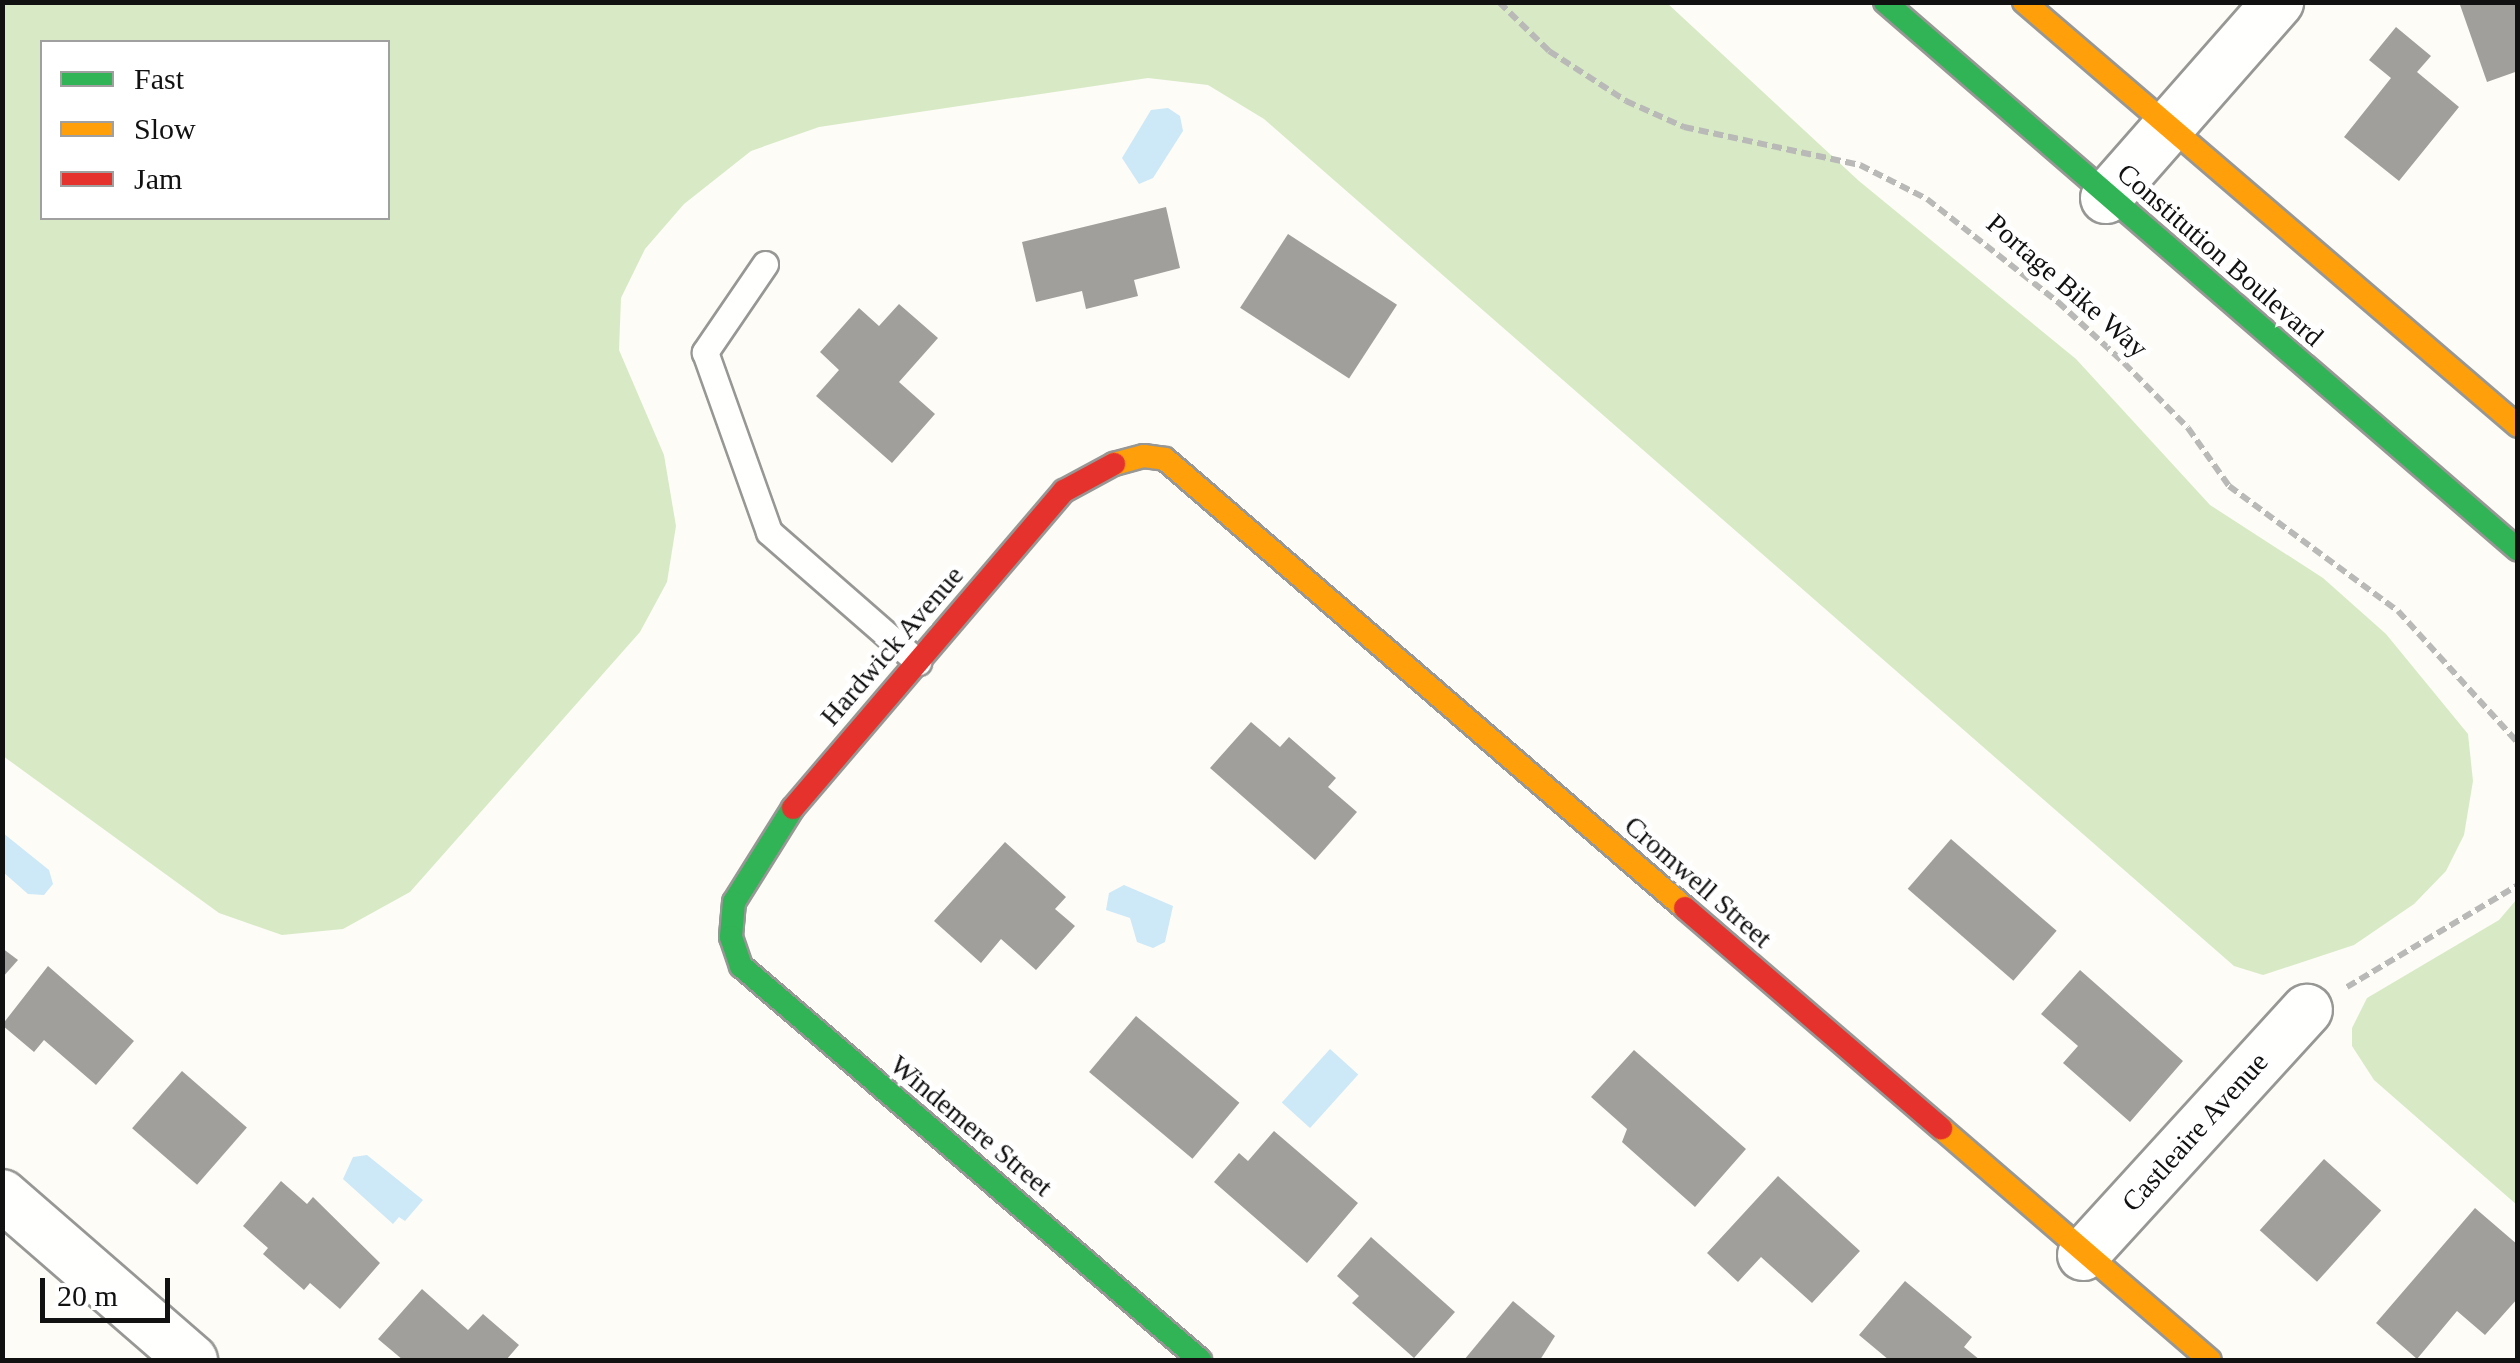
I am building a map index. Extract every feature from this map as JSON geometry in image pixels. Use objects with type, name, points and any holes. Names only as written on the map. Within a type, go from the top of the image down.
[{"type":"street","name":"Constitution Boulevard","points":[[1885,2],[2106,198],[2518,550]]},
{"type":"street","points":[[2024,2],[2518,426]]},
{"type":"street","points":[[2106,198],[2278,2]]},
{"type":"street","name":"Hardwick Avenue","points":[[733,920],[734,902],[781,821],[1064,492],[1096,468],[1144,456]]},
{"type":"street","name":"Cromwell Street","points":[[1144,456],[1166,460],[2083,1255],[2210,1360]]},
{"type":"street","name":"Windemere Street","points":[[733,920],[741,966],[762,987],[1200,1360]]},
{"type":"street","name":"Castleaire Avenue","points":[[2083,1255],[2307,1010]]},
{"type":"street","points":[[2,1196],[192,1360]]},
{"type":"lane","points":[[765,264],[706,352],[769,532],[918,662]]},
{"type":"path","name":"Portage Bike Way","points":[[1498,2],[1549,51],[1626,101],[1684,128],[1860,165],[1927,199],[2124,363],[2188,428],[2229,486],[2398,611],[2518,743]]},
{"type":"path","points":[[2307,1010],[2518,886]]},
{"type":"green space","points":[[2,3],[1667,3],[1859,181],[2076,359],[2210,505],[2323,578],[2386,634],[2468,734],[2473,781],[2464,835],[2446,871],[2414,904],[2354,945],[2263,975],[2234,966],[1264,119],[1208,85],[1148,78],[819,127],[751,151],[684,204],[645,249],[621,298],[619,350],[664,455],[676,526],[667,582],[640,632],[410,892],[343,929],[282,935],[219,913],[3,756]]},
{"type":"green space","points":[[2517,899],[2517,1205],[2374,1080],[2352,1046],[2352,1028],[2367,998],[2499,920]]},
{"type":"water","points":[[1168,108],[1180,116],[1183,131],[1153,178],[1139,184],[1122,158],[1151,110]]},
{"type":"water","points":[[3,833],[49,870],[53,884],[44,895],[28,894],[3,872]]},
{"type":"water","points":[[1124,885],[1173,906],[1165,942],[1153,948],[1137,942],[1130,918],[1106,910],[1109,893]]},
{"type":"water","points":[[1330,1049],[1358,1074],[1310,1128],[1282,1103]]},
{"type":"water","points":[[367,1155],[423,1200],[405,1221],[399,1217],[393,1224],[343,1179],[353,1157]]},
{"type":"building","points":[[2459,2],[2518,2],[2518,71],[2487,82]]},
{"type":"building","points":[[2396,27],[2431,56],[2417,72],[2459,107],[2399,181],[2344,137],[2391,78],[2369,60]]},
{"type":"building","points":[[1166,207],[1180,268],[1134,280],[1138,296],[1086,309],[1082,291],[1036,302],[1022,242]]},
{"type":"building","points":[[1288,234],[1397,305],[1349,379],[1240,308]]},
{"type":"building","points":[[899,304],[938,338],[899,382],[935,414],[892,463],[816,396],[839,370],[820,352],[859,308],[879,326]]},
{"type":"building","points":[[1251,722],[1280,747],[1289,737],[1336,778],[1328,787],[1357,812],[1315,860],[1210,768]]},
{"type":"building","points":[[1951,839],[2057,931],[2013,981],[1908,889]]},
{"type":"building","points":[[1005,842],[1066,897],[1055,909],[1075,926],[1036,970],[1001,939],[981,963],[934,921]]},
{"type":"building","points":[[2,948],[18,960],[2,978]]},
{"type":"building","points":[[48,966],[134,1041],[96,1085],[44,1040],[34,1052],[2,1025]]},
{"type":"building","points":[[2080,970],[2183,1061],[2130,1122],[2063,1063],[2078,1046],[2041,1014]]},
{"type":"building","points":[[1136,1016],[1239,1103],[1192,1159],[1089,1072]]},
{"type":"building","points":[[1634,1050],[1746,1149],[1695,1207],[1622,1142],[1627,1129],[1591,1097]]},
{"type":"building","points":[[182,1071],[247,1127],[197,1185],[132,1128]]},
{"type":"building","points":[[1274,1131],[1358,1203],[1307,1263],[1214,1182],[1239,1153],[1248,1161]]},
{"type":"building","points":[[2324,1159],[2381,1211],[2317,1282],[2260,1230]]},
{"type":"building","points":[[1778,1176],[1860,1251],[1812,1303],[1761,1257],[1738,1282],[1707,1253]]},
{"type":"building","points":[[281,1181],[307,1204],[313,1197],[380,1263],[340,1309],[310,1283],[304,1290],[263,1254],[268,1248],[243,1226]]},
{"type":"building","points":[[2475,1208],[2518,1245],[2518,1298],[2485,1335],[2457,1311],[2417,1359],[2376,1323]]},
{"type":"building","points":[[1371,1237],[1455,1312],[1414,1358],[1352,1303],[1359,1296],[1337,1276]]},
{"type":"building","points":[[1905,1281],[1972,1337],[1964,1347],[1980,1360],[1889,1360],[1859,1335]]},
{"type":"building","points":[[422,1289],[468,1330],[483,1314],[519,1345],[506,1360],[403,1360],[378,1339]]},
{"type":"building","points":[[1513,1301],[1555,1336],[1540,1360],[1464,1360]]},
{"type":"traffic: fast","points":[[1885,2],[2518,550]]},
{"type":"traffic: fast","points":[[793,808],[734,902],[731,937],[741,966],[1200,1360]]},
{"type":"traffic: slow","points":[[2024,2],[2518,426]]},
{"type":"traffic: slow","points":[[1114,464],[1144,456],[1165,459],[1685,908]]},
{"type":"traffic: slow","points":[[1941,1128],[2210,1360]]},
{"type":"traffic: jam","points":[[793,808],[1064,491],[1114,464]]},
{"type":"traffic: jam","points":[[1685,908],[1941,1128]]}]
